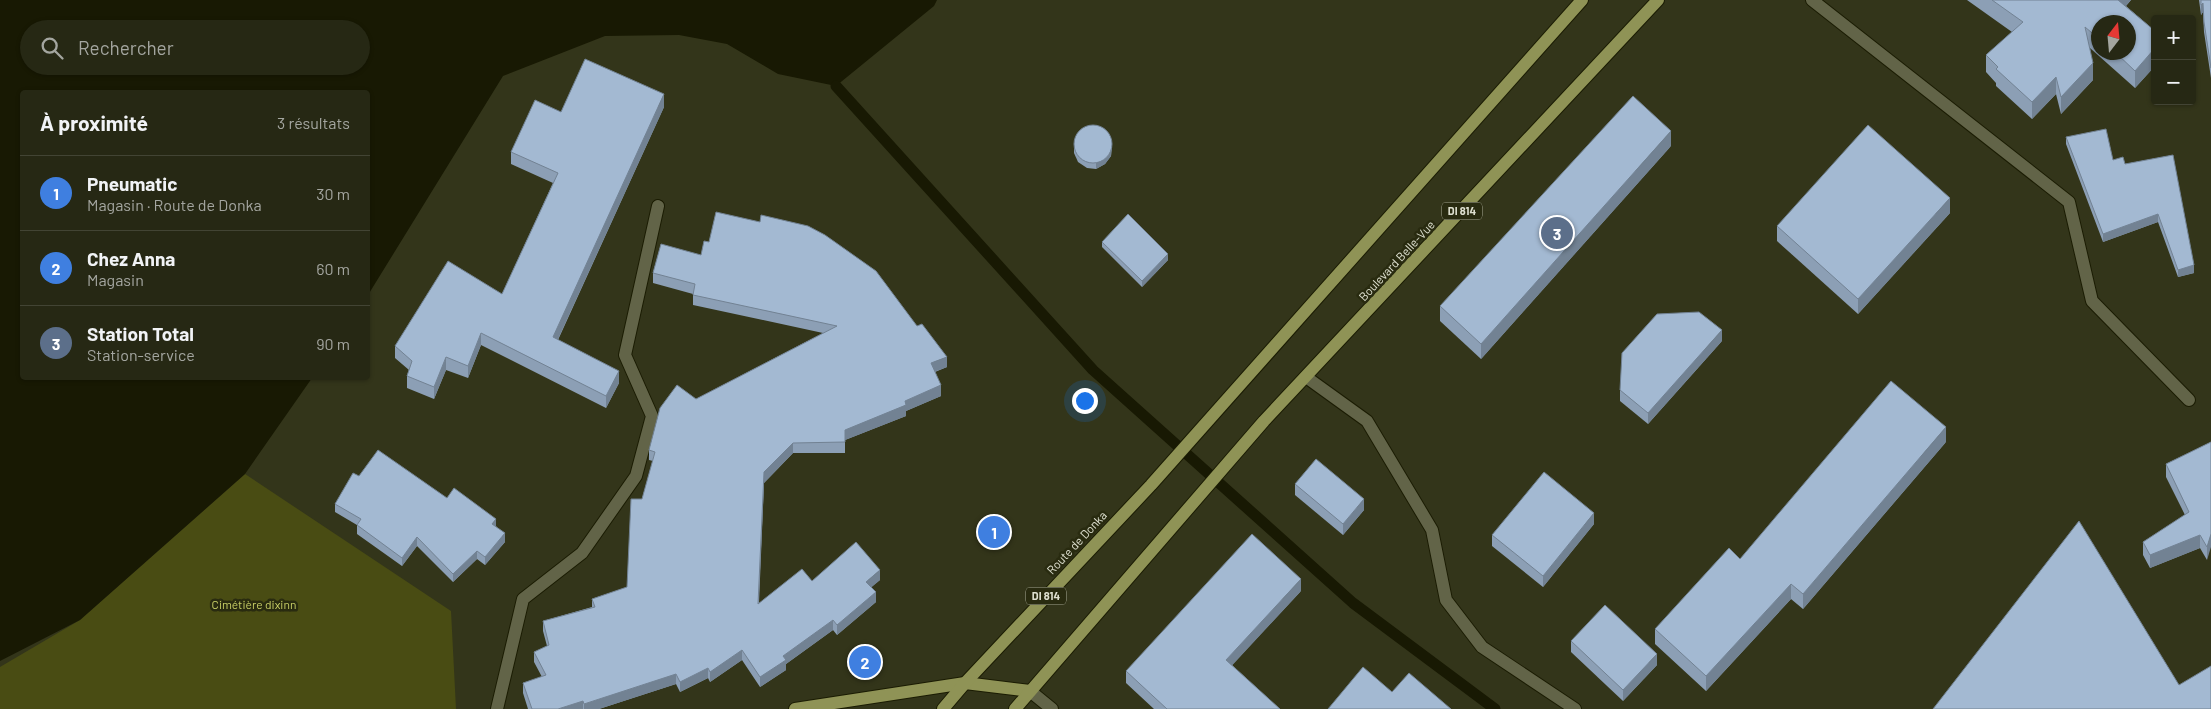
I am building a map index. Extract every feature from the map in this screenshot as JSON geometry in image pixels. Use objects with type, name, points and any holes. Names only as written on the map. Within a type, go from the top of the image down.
[{"type":"main road","name":"Route de Donka","points":[[943,709],[965,683],[1151,485],[1582,0]]},
{"type":"main road","name":"Boulevard Belle-Vue","points":[[1030,691],[1264,421],[1658,0]]},
{"type":"main road","points":[[795,709],[965,683],[1030,691]]},
{"type":"main road","points":[[1015,709],[1030,691]]},
{"type":"street","points":[[1812,0],[2069,202],[2092,300],[2189,400]]},
{"type":"street","points":[[497,709],[523,599],[582,553],[636,476],[652,416],[625,355],[658,206]]},
{"type":"street","points":[[1306,377],[1367,421],[1432,530],[1446,600],[1482,646],[1575,709]]},
{"type":"street","points":[[1030,691],[1052,709]]},
{"type":"green space","name":"Cimétière dixinn","points":[[245,474],[451,611],[456,709],[0,709],[0,667],[80,620]]},
{"type":"shaded area","points":[[0,0],[937,0],[934,6],[836,86],[778,74],[727,44],[679,35],[605,36],[503,76],[370,292],[370,90],[20,90],[20,380],[311,380],[245,474],[80,620],[0,661]]},
{"type":"building","points":[[1992,0],[2118,0],[2136,15],[2091,15],[2091,32],[2085,27],[2093,63],[2061,97],[2056,77],[2032,102],[1996,69],[1998,67],[1986,55],[2023,22]]},
{"type":"building","points":[[2201,0],[2211,0],[2211,68],[2203,3],[2201,5]]},
{"type":"building","points":[[2136,15],[2151,28],[2151,53],[2135,71],[2123,60],[2136,60]]},
{"type":"building","points":[[585,59],[664,94],[553,337],[619,371],[606,396],[481,333],[468,366],[446,357],[434,387],[407,376],[412,361],[395,346],[448,261],[502,294],[558,173],[511,152],[535,100],[561,112]]},
{"type":"building","points":[[1633,96],[1671,131],[1481,344],[1440,306]]},
{"type":"building","points":[[1093,125],[1106,131],[1112,144],[1106,157],[1093,163],[1080,157],[1074,144],[1080,131]]},
{"type":"building","points":[[1868,125],[1950,198],[1858,299],[1777,226]]},
{"type":"building","points":[[2106,129],[2113,160],[2123,157],[2125,164],[2173,155],[2194,265],[2178,270],[2158,214],[2103,234],[2066,137]]},
{"type":"building","points":[[716,212],[760,222],[761,215],[808,226],[825,235],[876,271],[917,326],[922,324],[947,357],[931,363],[941,385],[905,401],[906,405],[845,430],[845,442],[793,443],[764,472],[758,604],[802,569],[812,581],[856,542],[880,570],[866,582],[876,592],[837,625],[833,620],[783,656],[786,660],[760,677],[742,650],[710,672],[708,668],[680,682],[676,674],[584,704],[583,701],[558,709],[532,709],[523,683],[546,675],[534,652],[549,645],[543,621],[595,607],[592,599],[627,587],[631,499],[642,499],[655,452],[649,450],[660,408],[677,385],[696,399],[837,326],[693,295],[695,284],[653,273],[661,244],[701,255],[704,241],[709,242]]},
{"type":"building","points":[[1128,214],[1168,254],[1142,281],[1102,242]]},
{"type":"building","points":[[1699,312],[1722,330],[1648,413],[1620,390],[1622,353],[1657,314]]},
{"type":"building","points":[[1891,381],[1946,427],[1803,594],[1791,584],[1706,676],[1655,629],[1729,548],[1740,559]]},
{"type":"building","points":[[2211,442],[2211,534],[2207,547],[2200,535],[2150,555],[2143,542],[2189,512],[2166,464]]},
{"type":"building","points":[[378,450],[447,498],[454,488],[496,519],[492,524],[505,533],[485,557],[477,551],[453,574],[417,537],[402,558],[357,525],[361,519],[335,504],[353,473],[359,476]]},
{"type":"building","points":[[1316,459],[1364,499],[1343,524],[1295,484]]},
{"type":"building","points":[[1544,472],[1594,513],[1543,576],[1492,535]]},
{"type":"building","points":[[2079,521],[2179,685],[2211,666],[2211,709],[1933,709]]},
{"type":"building","points":[[1252,534],[1301,579],[1226,660],[1280,709],[1167,709],[1126,671]]},
{"type":"building","points":[[1605,605],[1657,654],[1623,690],[1571,641]]},
{"type":"building","points":[[1363,667],[1392,692],[1409,673],[1451,709],[1328,709]]},
{"type":"waterway","points":[[836,86],[1093,370],[1353,603],[1495,709]]},
{"type":"place","name":"Station Total","points":[[1557,233]]},
{"type":"place","name":"Pneumatic","points":[[994,532]]},
{"type":"place","name":"Chez Anna","points":[[865,662]]}]
